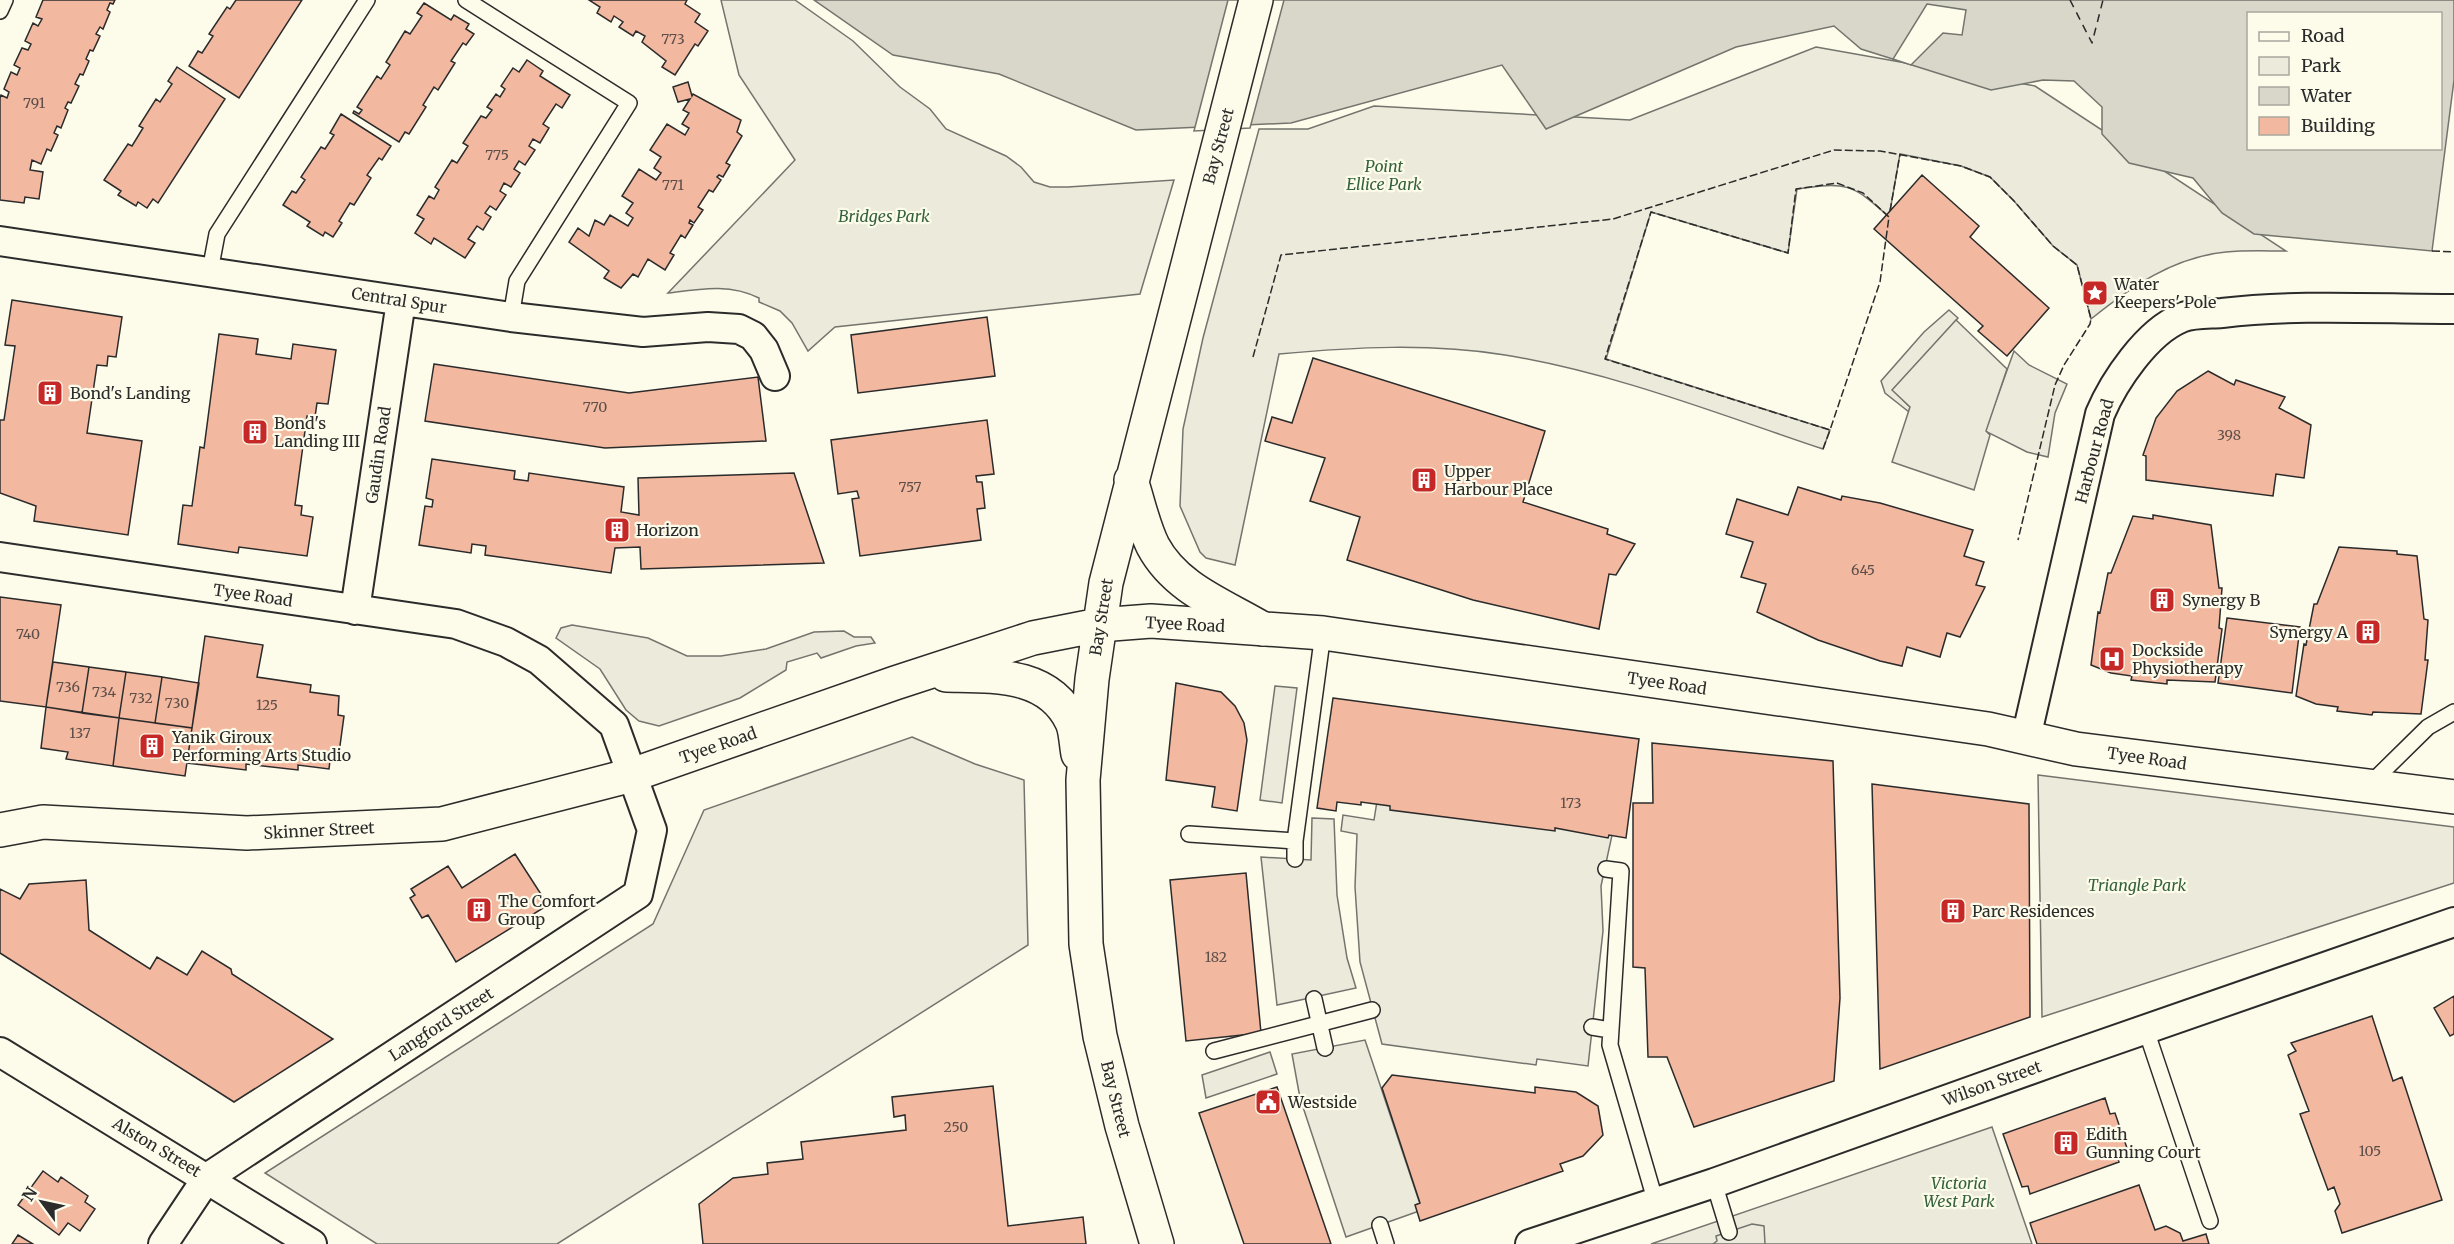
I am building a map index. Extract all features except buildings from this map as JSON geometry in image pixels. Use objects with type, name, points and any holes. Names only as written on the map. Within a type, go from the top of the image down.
[{"type":"main road","name":"Bay Street","points":[[1157,1244],[1122,1126],[1100,1036],[1086,944],[1083,780],[1099,625],[1106,583],[1256,0]]},
{"type":"main road","points":[[1131,480],[1152,544],[1169,570],[1191,589],[1263,629]]},
{"type":"main road","name":"Tyee Road","points":[[632,776],[917,675],[1050,632],[1151,621],[1323,633],[1976,728],[2076,749],[2454,797]]},
{"type":"main road","points":[[917,675],[1005,676],[1028,682],[1048,694],[1063,707],[1073,724],[1083,780]]},
{"type":"main road","name":"Skinner Street","points":[[0,830],[43,822],[247,833],[442,824],[632,776]]},
{"type":"street","name":"Central Spur","points":[[0,241],[511,317],[643,333],[708,327],[739,329],[753,336],[764,350],[775,376]]},
{"type":"street","name":"Gaudin Road","points":[[355,610],[401,301]]},
{"type":"street","name":"Harbour Road","points":[[2026,738],[2100,414],[2112,386],[2126,366],[2163,330],[2182,318],[2252,309],[2454,309]]},
{"type":"street","name":"Tyee Road","points":[[0,557],[456,624],[506,642],[539,660],[614,725],[632,776]]},
{"type":"street","name":"Langford Street","points":[[163,1244],[207,1178],[638,894],[652,830],[632,776]]},
{"type":"street","name":"Wilson Street","points":[[1530,1244],[1714,1183],[2454,922]]},
{"type":"street","name":"Alston Street","points":[[0,1052],[312,1244]]},
{"type":"lane","points":[[0,11],[5,0]]},
{"type":"lane","points":[[210,271],[217,234],[367,0]]},
{"type":"lane","points":[[466,0],[629,103],[517,281],[511,317]]},
{"type":"lane","points":[[1296,859],[1295,841],[1323,633]]},
{"type":"lane","points":[[2368,786],[2428,727],[2454,712]]},
{"type":"lane","points":[[1189,834],[1295,841]]},
{"type":"lane","points":[[1606,869],[1621,871],[1608,950],[1610,1045],[1656,1203]]},
{"type":"lane","points":[[1314,999],[1325,1048]]},
{"type":"lane","points":[[1214,1051],[1372,1010]]},
{"type":"lane","points":[[1592,1027],[1610,1030]]},
{"type":"lane","points":[[2146,1030],[2210,1221]]},
{"type":"lane","points":[[1714,1183],[1729,1232]]},
{"type":"lane","points":[[1380,1225],[1386,1244]]},
{"type":"green space","name":"Bridges Park","points":[[721,0],[795,0],[853,41],[900,87],[930,109],[946,129],[1006,156],[1021,167],[1034,182],[1050,187],[1068,187],[1174,180],[1140,294],[835,327],[808,351],[792,323],[780,311],[759,302],[759,298],[748,293],[714,288],[668,293],[795,160],[739,75]]},
{"type":"green space","name":"Point Ellice Park","points":[[1816,47],[2035,86],[2286,251],[2226,252],[2188,260],[2137,285],[2091,319],[2077,265],[2053,246],[1990,177],[1961,166],[1900,154],[1889,217],[1857,191],[1838,186],[1797,189],[1788,253],[1651,212],[1606,359],[1830,430],[1823,449],[1626,383],[1505,355],[1449,349],[1392,347],[1279,354],[1235,565],[1206,558],[1200,552],[1180,506],[1183,429],[1203,338],[1259,129],[1308,129],[1374,106],[1630,120]]},
{"type":"green space","points":[[1949,310],[1958,318],[1893,390],[1910,407],[1909,412],[1885,393],[1881,381],[1924,332]]},
{"type":"green space","points":[[2014,351],[2029,365],[2067,384],[2055,413],[2048,457],[2027,452],[1985,431]]},
{"type":"green space","points":[[572,625],[648,638],[687,656],[721,656],[766,649],[814,632],[844,631],[854,637],[871,637],[875,643],[856,646],[821,658],[817,653],[787,662],[786,670],[740,698],[659,726],[639,721],[626,710],[600,669],[556,638],[561,628]]},
{"type":"green space","name":"Triangle Park","points":[[2038,775],[2454,827],[2454,883],[2042,1017]]},
{"type":"green space","name":"Victoria West Park","points":[[1992,1127],[2032,1244],[1651,1244]]},
{"type":"shaded area","points":[[1956,320],[2007,369],[1986,431],[1990,435],[1974,490],[1892,462],[1910,407],[1892,390]]},
{"type":"shaded area","points":[[1275,686],[1297,688],[1282,803],[1260,800]]},
{"type":"shaded area","points":[[912,737],[975,764],[1024,780],[1028,945],[557,1244],[377,1244],[265,1173],[653,924],[704,810]]},
{"type":"shaded area","points":[[1378,795],[1614,826],[1601,886],[1603,931],[1588,1066],[1537,1059],[1536,1065],[1382,1044],[1360,962],[1355,887],[1357,834],[1341,831],[1343,815],[1374,820]]},
{"type":"shaded area","points":[[1312,818],[1334,819],[1337,895],[1347,958],[1356,988],[1277,1005],[1261,857],[1311,860]]},
{"type":"shaded area","points":[[1365,1040],[1422,1210],[1346,1237],[1300,1098],[1292,1054]]},
{"type":"shaded area","points":[[1270,1052],[1277,1074],[1206,1098],[1202,1075]]},
{"type":"shaded area","points":[[1752,1224],[1764,1226],[1765,1244],[1713,1244],[1717,1241],[1716,1236]]},
{"type":"water","points":[[814,0],[2454,0],[2454,80],[2432,251],[2254,234],[2222,213],[2193,178],[2129,163],[2102,134],[2102,107],[2074,81],[2043,80],[1991,90],[1861,49],[1834,26],[1736,47],[1546,129],[1502,65],[1291,123],[1136,130],[999,74],[893,55]]},
{"type":"pier","points":[[1228,0],[1284,0],[1250,128],[1194,131]]},
{"type":"pier","points":[[1927,4],[1966,10],[1962,35],[1943,33],[1911,65],[1893,59]]},
{"type":"ferry route","points":[[2070,0],[2092,43],[2103,0]]},
{"type":"fence","points":[[1253,357],[1281,255],[1613,219],[1834,150],[1880,151],[1961,166],[1990,177],[2053,246],[2077,265],[2091,319],[2055,385],[2018,540]]},
{"type":"fence","points":[[1890,211],[1900,154]]},
{"type":"fence","points":[[1837,183],[1863,193],[1889,217],[1880,282],[1830,430],[1605,359],[1651,212],[1788,253],[1796,189],[1837,183]]},
{"type":"fence","points":[[2432,251],[2454,252]]},
{"type":"fence","points":[[1823,449],[1830,430]]},
{"type":"place","name":"Water Keepers' Pole","points":[[2095,293]]},
{"type":"place","name":"Bond's Landing","points":[[50,393]]},
{"type":"place","name":"Bond's Landing III","points":[[255,432]]},
{"type":"place","name":"Upper Harbour Place","points":[[1424,480]]},
{"type":"place","name":"Horizon","points":[[617,530]]},
{"type":"place","name":"Synergy B","points":[[2162,600]]},
{"type":"place","name":"Synergy A","points":[[2368,632]]},
{"type":"place","name":"Dockside Physiotherapy","points":[[2112,659]]},
{"type":"place","name":"Yanik Giroux Performing Arts Studio","points":[[152,746]]},
{"type":"place","name":"The Comfort Group","points":[[479,910]]},
{"type":"place","name":"Parc Residences","points":[[1953,911]]},
{"type":"place","name":"Westside","points":[[1268,1102]]},
{"type":"place","name":"Edith Gunning Court","points":[[2066,1143]]}]
